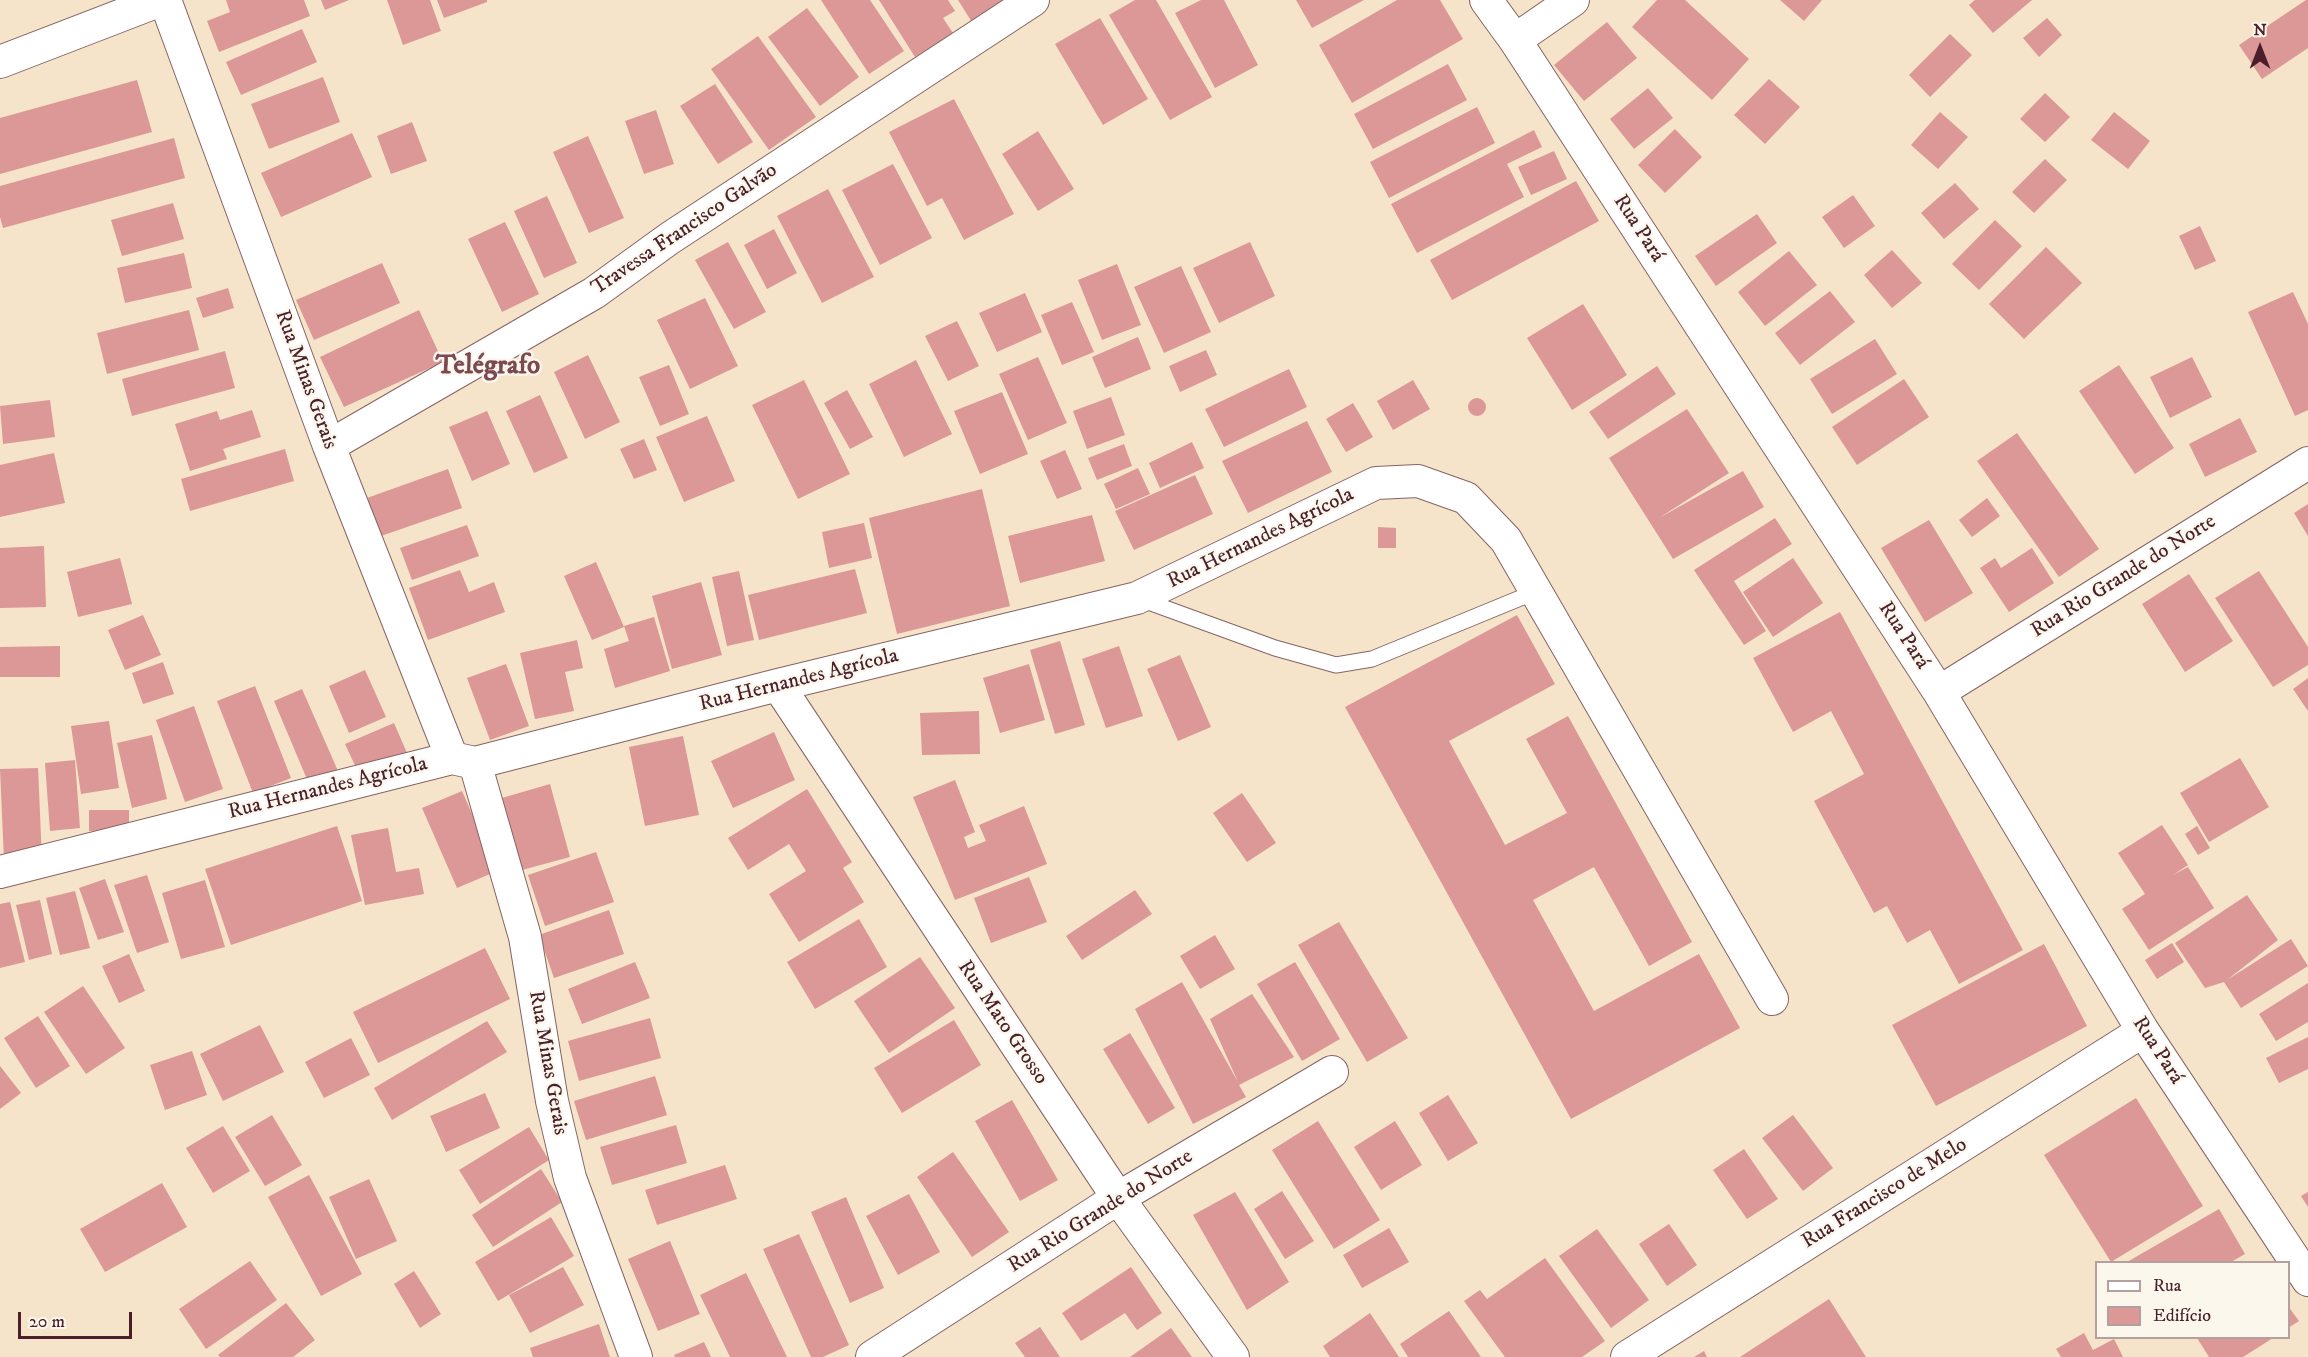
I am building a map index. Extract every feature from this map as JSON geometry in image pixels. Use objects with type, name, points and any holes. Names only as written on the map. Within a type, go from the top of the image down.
[{"type":"street","points":[[5,51],[160,0]]},
{"type":"street","name":"Rua Minas Gerais","points":[[165,0],[329,446],[463,760],[525,937],[552,1101],[570,1179],[636,1357]]},
{"type":"street","name":"Travessa Francisco Galvão","points":[[329,446],[594,293],[670,238],[1033,0]]},
{"type":"street","name":"Rua Pará","points":[[1486,0],[1515,40],[1939,692],[2143,1031],[2308,1280]]},
{"type":"street","points":[[1515,40],[1573,0]]},
{"type":"street","name":"Rua Rio Grande do Norte","points":[[1939,692],[2308,463]]},
{"type":"street","name":"Rua Hernandes Agrícola","points":[[0,872],[1137,598],[1376,483],[1418,481],[1466,498],[1506,540],[1772,999]]},
{"type":"street","name":"Rua Mato Grosso","points":[[778,685],[1118,1198],[1233,1357]]},
{"type":"street","name":"Rua Francisco de Melo","points":[[1628,1357],[2143,1031]]},
{"type":"street","name":"Rua Rio Grande do Norte","points":[[872,1357],[1118,1198],[1332,1072]]},
{"type":"lane","points":[[1137,598],[1275,648],[1336,665],[1372,659],[1535,592]]},
{"type":"building","points":[[226,0],[304,0],[310,16],[219,52],[207,21],[230,12]]},
{"type":"building","points":[[321,0],[349,0],[325,10]]},
{"type":"building","points":[[387,0],[430,0],[441,31],[403,45]]},
{"type":"building","points":[[437,0],[487,0],[487,2],[444,18]]},
{"type":"building","points":[[821,0],[870,0],[904,51],[869,74]]},
{"type":"building","points":[[879,0],[948,0],[955,11],[943,18],[953,33],[915,57]]},
{"type":"building","points":[[958,0],[1018,0],[975,27]]},
{"type":"building","points":[[1135,0],[1156,0],[1212,97],[1170,120],[1109,15]]},
{"type":"building","points":[[1201,0],[1224,0],[1258,65],[1215,88],[1175,13]]},
{"type":"building","points":[[1296,0],[1364,0],[1312,28]]},
{"type":"building","points":[[1397,0],[1440,0],[1463,39],[1352,103],[1319,45]]},
{"type":"building","points":[[1657,0],[1685,0],[1749,59],[1712,100],[1632,27]]},
{"type":"building","points":[[1780,0],[1822,0],[1804,21]]},
{"type":"building","points":[[1975,0],[2032,0],[1993,33],[1969,5]]},
{"type":"building","points":[[2308,0],[2308,48],[2262,79],[2239,45]]},
{"type":"building","points":[[807,8],[859,77],[820,106],[768,37]]},
{"type":"building","points":[[1100,18],[1148,99],[1103,125],[1055,44]]},
{"type":"building","points":[[2047,18],[2062,35],[2039,57],[2023,38]]},
{"type":"building","points":[[1607,22],[1637,58],[1584,101],[1554,65]]},
{"type":"building","points":[[302,29],[317,62],[241,95],[226,62]]},
{"type":"building","points":[[1950,34],[1972,55],[1930,97],[1909,75]]},
{"type":"building","points":[[758,36],[816,117],[769,150],[711,69]]},
{"type":"building","points":[[1448,64],[1467,100],[1373,149],[1354,114]]},
{"type":"building","points":[[323,77],[340,122],[269,149],[251,104]]},
{"type":"building","points":[[1769,79],[1800,107],[1765,144],[1734,115]]},
{"type":"building","points":[[137,80],[152,132],[0,174],[0,118]]},
{"type":"building","points":[[715,84],[753,142],[718,164],[680,106]]},
{"type":"building","points":[[1648,88],[1673,118],[1634,149],[1610,119]]},
{"type":"building","points":[[2045,93],[2070,117],[2045,142],[2020,119]]},
{"type":"building","points":[[954,99],[1014,214],[964,240],[942,198],[927,206],[889,132]]},
{"type":"building","points":[[1477,107],[1495,143],[1389,198],[1370,162]]},
{"type":"building","points":[[656,110],[674,164],[644,174],[625,121]]},
{"type":"building","points":[[1940,112],[1968,137],[1938,169],[1911,145]]},
{"type":"building","points":[[2114,112],[2150,141],[2128,169],[2091,140]]},
{"type":"building","points":[[412,122],[427,161],[391,174],[377,136]]},
{"type":"building","points":[[1675,129],[1702,157],[1665,193],[1638,165]]},
{"type":"building","points":[[1534,130],[1542,147],[1507,164],[1524,197],[1417,253],[1391,204]]},
{"type":"building","points":[[1038,131],[1074,189],[1038,211],[1002,154]]},
{"type":"building","points":[[352,133],[372,177],[281,217],[261,173]]},
{"type":"building","points":[[588,136],[624,218],[589,233],[553,152]]},
{"type":"building","points":[[174,138],[185,178],[3,228],[0,217],[0,186]]},
{"type":"building","points":[[1554,151],[1567,179],[1531,195],[1518,167]]},
{"type":"building","points":[[2045,159],[2067,180],[2034,213],[2012,192]]},
{"type":"building","points":[[893,164],[932,238],[880,265],[842,190]]},
{"type":"building","points":[[1576,181],[1599,221],[1452,300],[1430,260]]},
{"type":"building","points":[[1955,183],[1979,209],[1944,239],[1921,213]]},
{"type":"building","points":[[828,189],[874,277],[822,303],[777,216]]},
{"type":"building","points":[[1853,195],[1875,226],[1844,248],[1822,217]]},
{"type":"building","points":[[547,196],[577,263],[544,278],[514,211]]},
{"type":"building","points":[[173,203],[184,239],[122,256],[111,220]]},
{"type":"building","points":[[1757,214],[1777,243],[1716,286],[1695,256]]},
{"type":"building","points":[[1995,220],[2022,246],[1979,290],[1952,264]]},
{"type":"building","points":[[505,222],[539,294],[502,312],[468,239]]},
{"type":"building","points":[[2200,226],[2216,261],[2195,270],[2179,236]]},
{"type":"building","points":[[774,229],[797,273],[767,289],[744,245]]},
{"type":"building","points":[[728,242],[766,312],[734,329],[695,260]]},
{"type":"building","points":[[1250,242],[1275,296],[1219,323],[1193,268]]},
{"type":"building","points":[[2046,247],[2082,283],[2024,339],[1989,304]]},
{"type":"building","points":[[1892,250],[1922,283],[1892,308],[1864,275]]},
{"type":"building","points":[[1789,251],[1817,285],[1765,326],[1738,292]]},
{"type":"building","points":[[184,253],[192,288],[125,303],[117,268]]},
{"type":"building","points":[[382,263],[400,303],[314,340],[296,300]]},
{"type":"building","points":[[1117,264],[1141,325],[1102,340],[1078,280]]},
{"type":"building","points":[[1181,266],[1211,332],[1164,353],[1134,287]]},
{"type":"building","points":[[228,288],[234,308],[203,318],[196,298]]},
{"type":"building","points":[[1830,291],[1855,322],[1800,365],[1775,333]]},
{"type":"building","points":[[2293,292],[2308,324],[2308,410],[2295,416],[2248,312]]},
{"type":"building","points":[[1025,293],[1042,332],[997,352],[979,313]]},
{"type":"building","points":[[705,298],[738,366],[690,389],[657,320]]},
{"type":"building","points":[[1072,302],[1094,352],[1062,365],[1041,315]]},
{"type":"building","points":[[1583,304],[1627,375],[1572,410],[1527,338]]},
{"type":"building","points":[[189,310],[199,350],[107,374],[97,333]]},
{"type":"building","points":[[419,310],[443,362],[344,407],[320,357]]},
{"type":"building","points":[[957,321],[979,366],[948,381],[925,336]]},
{"type":"building","points":[[1138,337],[1151,369],[1105,388],[1092,357]]},
{"type":"building","points":[[1875,339],[1897,374],[1832,414],[1810,379]]},
{"type":"building","points":[[1206,350],[1217,375],[1180,392],[1169,366]]},
{"type":"building","points":[[225,351],[235,388],[132,416],[122,379]]},
{"type":"building","points":[[588,355],[620,422],[585,439],[554,372]]},
{"type":"building","points":[[1038,357],[1067,423],[1028,440],[999,374]]},
{"type":"building","points":[[2192,357],[2212,397],[2170,418],[2150,377]]},
{"type":"building","points":[[916,360],[952,434],[904,457],[869,384]]},
{"type":"building","points":[[669,365],[689,414],[660,426],[639,377]]},
{"type":"building","points":[[2119,365],[2174,448],[2135,474],[2079,391]]},
{"type":"building","points":[[1657,366],[1676,394],[1608,439],[1589,412]]},
{"type":"building","points":[[1289,369],[1307,407],[1224,447],[1205,409]]},
{"type":"building","points":[[1904,379],[1929,417],[1857,465],[1832,427]]},
{"type":"building","points":[[804,380],[850,474],[798,499],[752,405]]},
{"type":"building","points":[[1413,380],[1430,409],[1393,430],[1377,401]]},
{"type":"building","points":[[847,390],[873,437],[850,449],[824,403]]},
{"type":"building","points":[[1002,392],[1028,454],[980,474],[954,411]]},
{"type":"building","points":[[540,395],[568,458],[534,473],[506,411]]},
{"type":"building","points":[[1111,397],[1125,435],[1087,449],[1073,411]]},
{"type":"building","points":[[1477,398],[1483,401],[1486,407],[1483,413],[1477,416],[1471,413],[1468,407],[1471,401]]},
{"type":"building","points":[[50,400],[55,437],[3,444],[0,406]]},
{"type":"building","points":[[1353,403],[1373,437],[1346,452],[1326,419]]},
{"type":"building","points":[[1687,409],[1729,473],[1659,518],[1743,471],[1764,507],[1673,559],[1609,458]]},
{"type":"building","points":[[252,410],[261,437],[223,449],[227,459],[190,471],[175,424],[217,411],[220,420]]},
{"type":"building","points":[[487,411],[510,464],[472,481],[449,427]]},
{"type":"building","points":[[707,416],[735,481],[684,502],[656,437]]},
{"type":"building","points":[[2240,418],[2257,452],[2205,477],[2189,444]]},
{"type":"building","points":[[1307,421],[1332,472],[1248,513],[1222,461]]},
{"type":"building","points":[[2017,433],[2099,549],[2059,577],[1977,461]]},
{"type":"building","points":[[644,439],[657,470],[634,479],[620,449]]},
{"type":"building","points":[[1192,442],[1204,468],[1160,488],[1149,463]]},
{"type":"building","points":[[1124,444],[1132,466],[1097,480],[1088,458]]},
{"type":"building","points":[[285,449],[294,481],[190,511],[181,479]]},
{"type":"building","points":[[1065,450],[1082,489],[1057,499],[1040,461]]},
{"type":"building","points":[[54,453],[65,503],[0,517],[0,465]]},
{"type":"building","points":[[1138,468],[1150,494],[1116,509],[1104,484]]},
{"type":"building","points":[[448,469],[462,508],[381,536],[367,498]]},
{"type":"building","points":[[1195,475],[1213,514],[1134,550],[1115,511]]},
{"type":"building","points":[[982,489],[1010,606],[897,634],[869,518]]},
{"type":"building","points":[[1987,498],[2000,516],[1972,537],[1959,520]]},
{"type":"building","points":[[2308,504],[2308,536],[2294,513]]},
{"type":"building","points":[[1092,515],[1105,561],[1020,583],[1008,536]]},
{"type":"building","points":[[1775,518],[1792,544],[1734,581],[1766,631],[1744,645],[1694,570]]},
{"type":"building","points":[[1929,520],[1973,593],[1925,622],[1881,548]]},
{"type":"building","points":[[864,523],[872,558],[829,568],[822,532]]},
{"type":"building","points":[[467,525],[479,556],[412,580],[400,548]]},
{"type":"building","points":[[1378,527],[1396,528],[1396,548],[1378,548]]},
{"type":"building","points":[[44,546],[46,607],[0,608],[0,548]]},
{"type":"building","points":[[2032,548],[2054,583],[2009,612],[1980,568],[1995,558],[2001,568]]},
{"type":"building","points":[[120,558],[132,604],[78,617],[67,572]]},
{"type":"building","points":[[1793,558],[1823,603],[1773,637],[1743,592]]},
{"type":"building","points":[[596,562],[624,627],[592,640],[564,576]]},
{"type":"building","points":[[855,569],[867,613],[759,640],[748,595]]},
{"type":"building","points":[[460,570],[469,592],[494,582],[505,612],[428,640],[409,588]]},
{"type":"building","points":[[739,571],[754,640],[727,646],[712,577]]},
{"type":"building","points":[[2259,571],[2308,647],[2308,665],[2273,687],[2215,598]]},
{"type":"building","points":[[2189,574],[2233,641],[2185,672],[2142,604]]},
{"type":"building","points":[[701,582],[722,655],[672,669],[652,596]]},
{"type":"building","points":[[1840,612],[2023,950],[1959,984],[1930,930],[1907,943],[1887,906],[1874,913],[1814,801],[1864,774],[1831,711],[1793,732],[1753,658]]},
{"type":"building","points":[[143,615],[161,655],[125,670],[108,630]]},
{"type":"building","points":[[1517,615],[1555,684],[1449,741],[1505,845],[1567,813],[1526,739],[1568,716],[1692,942],[1649,966],[1594,867],[1533,900],[1594,1011],[1699,954],[1740,1028],[1571,1119],[1345,707]]},
{"type":"building","points":[[654,617],[670,671],[615,688],[604,649],[629,641],[624,626]]},
{"type":"building","points":[[577,640],[583,668],[565,672],[574,711],[535,719],[520,653]]},
{"type":"building","points":[[1060,641],[1085,725],[1055,734],[1030,650]]},
{"type":"building","points":[[60,646],[60,677],[0,677],[0,647]]},
{"type":"building","points":[[1119,646],[1143,716],[1106,728],[1082,659]]},
{"type":"building","points":[[1180,655],[1211,727],[1178,741],[1147,669]]},
{"type":"building","points":[[163,662],[174,694],[143,704],[132,673]]},
{"type":"building","points":[[506,664],[529,726],[490,740],[467,678]]},
{"type":"building","points":[[1029,664],[1045,720],[1000,733],[983,678]]},
{"type":"building","points":[[365,670],[386,717],[349,733],[329,686]]},
{"type":"building","points":[[2308,678],[2308,711],[2293,689]]},
{"type":"building","points":[[255,686],[291,778],[253,793],[217,701]]},
{"type":"building","points":[[302,689],[338,771],[309,784],[274,701]]},
{"type":"building","points":[[194,706],[223,789],[185,802],[156,720]]},
{"type":"building","points":[[979,711],[980,754],[922,755],[920,713]]},
{"type":"building","points":[[109,721],[119,788],[81,794],[71,726]]},
{"type":"building","points":[[394,723],[407,753],[359,774],[345,744]]},
{"type":"building","points":[[774,732],[795,780],[733,808],[711,761]]},
{"type":"building","points":[[152,735],[167,799],[132,808],[117,743]]},
{"type":"building","points":[[683,736],[699,815],[645,826],[629,747]]},
{"type":"building","points":[[2240,758],[2269,807],[2209,842],[2180,793]]},
{"type":"building","points":[[75,760],[80,828],[50,831],[45,763]]},
{"type":"building","points":[[38,768],[42,859],[4,860],[0,769]]},
{"type":"building","points":[[955,780],[975,832],[964,837],[968,848],[986,841],[979,825],[1024,806],[1047,864],[955,900],[913,797]]},
{"type":"building","points":[[550,784],[570,857],[522,870],[502,798]]},
{"type":"building","points":[[807,789],[852,862],[843,868],[864,902],[799,942],[769,894],[806,871],[789,844],[748,870],[728,838]]},
{"type":"building","points":[[462,791],[497,871],[457,888],[422,808]]},
{"type":"building","points":[[1242,793],[1276,843],[1247,862],[1213,813]]},
{"type":"building","points":[[89,810],[129,810],[129,830],[89,831]]},
{"type":"building","points":[[2162,825],[2188,865],[2173,875],[2188,867],[2214,908],[2149,950],[2122,909],[2145,894],[2118,853]]},
{"type":"building","points":[[337,826],[362,901],[231,945],[205,869]]},
{"type":"building","points":[[2197,826],[2210,848],[2198,855],[2185,834]]},
{"type":"building","points":[[388,828],[396,872],[419,868],[424,894],[365,905],[351,835]]},
{"type":"building","points":[[596,852],[614,902],[545,926],[528,875]]},
{"type":"building","points":[[147,875],[169,942],[137,953],[114,885]]},
{"type":"building","points":[[1029,877],[1047,922],[991,943],[974,898]]},
{"type":"building","points":[[105,879],[124,932],[98,940],[79,888]]},
{"type":"building","points":[[205,880],[225,947],[181,959],[162,893]]},
{"type":"building","points":[[1135,890],[1152,914],[1082,960],[1066,936]]},
{"type":"building","points":[[75,891],[90,948],[60,955],[46,898]]},
{"type":"building","points":[[2247,895],[2278,940],[2227,980],[2291,939],[2308,966],[2241,1008],[2224,982],[2205,988],[2175,943]]},
{"type":"building","points":[[40,900],[52,954],[29,960],[16,905]]},
{"type":"building","points":[[10,902],[25,962],[0,968],[0,904]]},
{"type":"building","points":[[609,910],[624,954],[554,978],[539,935]]},
{"type":"building","points":[[859,919],[887,967],[815,1009],[787,962]]},
{"type":"building","points":[[1339,922],[1408,1038],[1367,1062],[1298,945]]},
{"type":"building","points":[[1215,935],[1235,969],[1200,989],[1180,956]]},
{"type":"building","points":[[2172,943],[2184,962],[2157,979],[2145,960]]},
{"type":"building","points":[[2044,944],[2087,1026],[1936,1106],[1892,1025]]},
{"type":"building","points":[[485,948],[510,999],[378,1063],[353,1012]]},
{"type":"building","points":[[129,954],[145,991],[119,1003],[102,966]]},
{"type":"building","points":[[920,957],[955,1008],[889,1053],[854,1001]]},
{"type":"building","points":[[635,962],[650,998],[582,1024],[568,989]]},
{"type":"building","points":[[1295,962],[1340,1039],[1302,1061],[1257,984]]},
{"type":"building","points":[[1182,982],[1238,1082],[1210,1019],[1252,994],[1294,1057],[1239,1085],[1246,1097],[1193,1124],[1135,1009]]},
{"type":"building","points":[[2308,983],[2308,1022],[2276,1041],[2259,1014]]},
{"type":"building","points":[[83,986],[125,1048],[86,1074],[44,1012]]},
{"type":"building","points":[[38,1016],[70,1066],[36,1088],[4,1038]]},
{"type":"building","points":[[650,1018],[661,1058],[579,1081],[568,1041]]},
{"type":"building","points":[[954,1020],[981,1065],[902,1113],[874,1068]]},
{"type":"building","points":[[487,1021],[507,1052],[392,1120],[374,1088]]},
{"type":"building","points":[[260,1025],[284,1072],[223,1101],[200,1054]]},
{"type":"building","points":[[1130,1033],[1175,1108],[1148,1124],[1103,1049]]},
{"type":"building","points":[[2308,1037],[2308,1069],[2279,1083],[2266,1058]]},
{"type":"building","points":[[351,1038],[370,1075],[324,1098],[305,1062]]},
{"type":"building","points":[[192,1051],[207,1095],[165,1110],[150,1065]]},
{"type":"building","points":[[0,1066],[21,1093],[0,1109]]},
{"type":"building","points":[[655,1076],[667,1115],[586,1140],[574,1101]]},
{"type":"building","points":[[485,1093],[500,1128],[446,1152],[430,1116]]},
{"type":"building","points":[[1448,1095],[1478,1143],[1448,1161],[1419,1113]]},
{"type":"building","points":[[2136,1098],[2203,1206],[2110,1261],[2044,1155]]},
{"type":"building","points":[[1012,1100],[1058,1180],[1020,1201],[975,1121]]},
{"type":"building","points":[[272,1115],[302,1165],[265,1186],[235,1137]]},
{"type":"building","points":[[1793,1115],[1833,1168],[1803,1191],[1762,1138]]},
{"type":"building","points":[[1318,1121],[1380,1220],[1334,1249],[1272,1150]]},
{"type":"building","points":[[1395,1121],[1422,1165],[1381,1190],[1354,1147]]},
{"type":"building","points":[[676,1125],[687,1163],[612,1185],[600,1147]]},
{"type":"building","points":[[223,1126],[250,1171],[213,1193],[186,1148]]},
{"type":"building","points":[[529,1127],[549,1160],[480,1204],[459,1170]]},
{"type":"building","points":[[1744,1149],[1778,1199],[1747,1219],[1713,1170]]},
{"type":"building","points":[[953,1152],[1009,1232],[972,1257],[917,1177]]},
{"type":"building","points":[[725,1165],[737,1199],[657,1225],[645,1190]]},
{"type":"building","points":[[541,1169],[562,1202],[493,1247],[472,1215]]},
{"type":"building","points":[[309,1175],[362,1274],[321,1296],[268,1197]]},
{"type":"building","points":[[369,1179],[397,1241],[356,1259],[329,1197]]},
{"type":"building","points":[[162,1183],[187,1227],[105,1272],[80,1229]]},
{"type":"building","points":[[1282,1191],[1314,1241],[1285,1259],[1254,1209]]},
{"type":"building","points":[[1235,1192],[1289,1282],[1247,1310],[1193,1215]]},
{"type":"building","points":[[2308,1192],[2308,1207],[2301,1196]]},
{"type":"building","points":[[909,1194],[940,1252],[898,1275],[866,1216]]},
{"type":"building","points":[[846,1197],[884,1288],[850,1303],[811,1212]]},
{"type":"building","points":[[2219,1209],[2245,1254],[2233,1261],[2129,1261]]},
{"type":"building","points":[[551,1217],[574,1256],[498,1301],[475,1262]]},
{"type":"building","points":[[1669,1224],[1697,1265],[1667,1286],[1639,1244]]},
{"type":"building","points":[[1389,1228],[1409,1262],[1362,1288],[1343,1255]]},
{"type":"building","points":[[1597,1229],[1649,1300],[1611,1328],[1559,1256]]},
{"type":"building","points":[[799,1234],[849,1345],[823,1357],[811,1357],[763,1249]]},
{"type":"building","points":[[670,1241],[700,1314],[658,1331],[628,1259]]},
{"type":"building","points":[[1545,1258],[1605,1341],[1582,1357],[1505,1357],[1464,1301],[1480,1290],[1487,1299]]},
{"type":"building","points":[[250,1261],[277,1300],[206,1349],[179,1309]]},
{"type":"building","points":[[563,1267],[584,1305],[530,1333],[509,1295]]},
{"type":"building","points":[[1131,1267],[1162,1313],[1137,1330],[1125,1313],[1081,1341],[1062,1313]]},
{"type":"building","points":[[414,1271],[441,1314],[420,1328],[394,1284]]},
{"type":"building","points":[[746,1273],[787,1357],[730,1357],[700,1295]]},
{"type":"building","points":[[1829,1299],[1866,1357],[1740,1357]]},
{"type":"building","points":[[286,1303],[315,1340],[293,1357],[220,1357],[218,1355]]},
{"type":"building","points":[[2290,1309],[2299,1321],[2290,1327]]},
{"type":"building","points":[[1449,1311],[1481,1357],[1408,1357],[1400,1344]]},
{"type":"building","points":[[1370,1313],[1399,1357],[1330,1357],[1323,1346]]},
{"type":"building","points":[[599,1324],[610,1357],[533,1357],[530,1348]]},
{"type":"building","points":[[1040,1327],[1060,1357],[1025,1357],[1015,1343]]},
{"type":"building","points":[[1171,1328],[1192,1357],[1130,1357]]},
{"type":"building","points":[[2084,1333],[2093,1350],[2114,1339],[2123,1357],[2061,1357],[2056,1349]]},
{"type":"building","points":[[2198,1339],[2271,1339],[2243,1357],[2209,1357]]},
{"type":"building","points":[[704,1342],[711,1357],[675,1357],[674,1355]]},
{"type":"building","points":[[1704,1351],[1707,1357],[1694,1357]]},
{"type":"district","name":"Telégrafo","points":[[488,367]]}]
